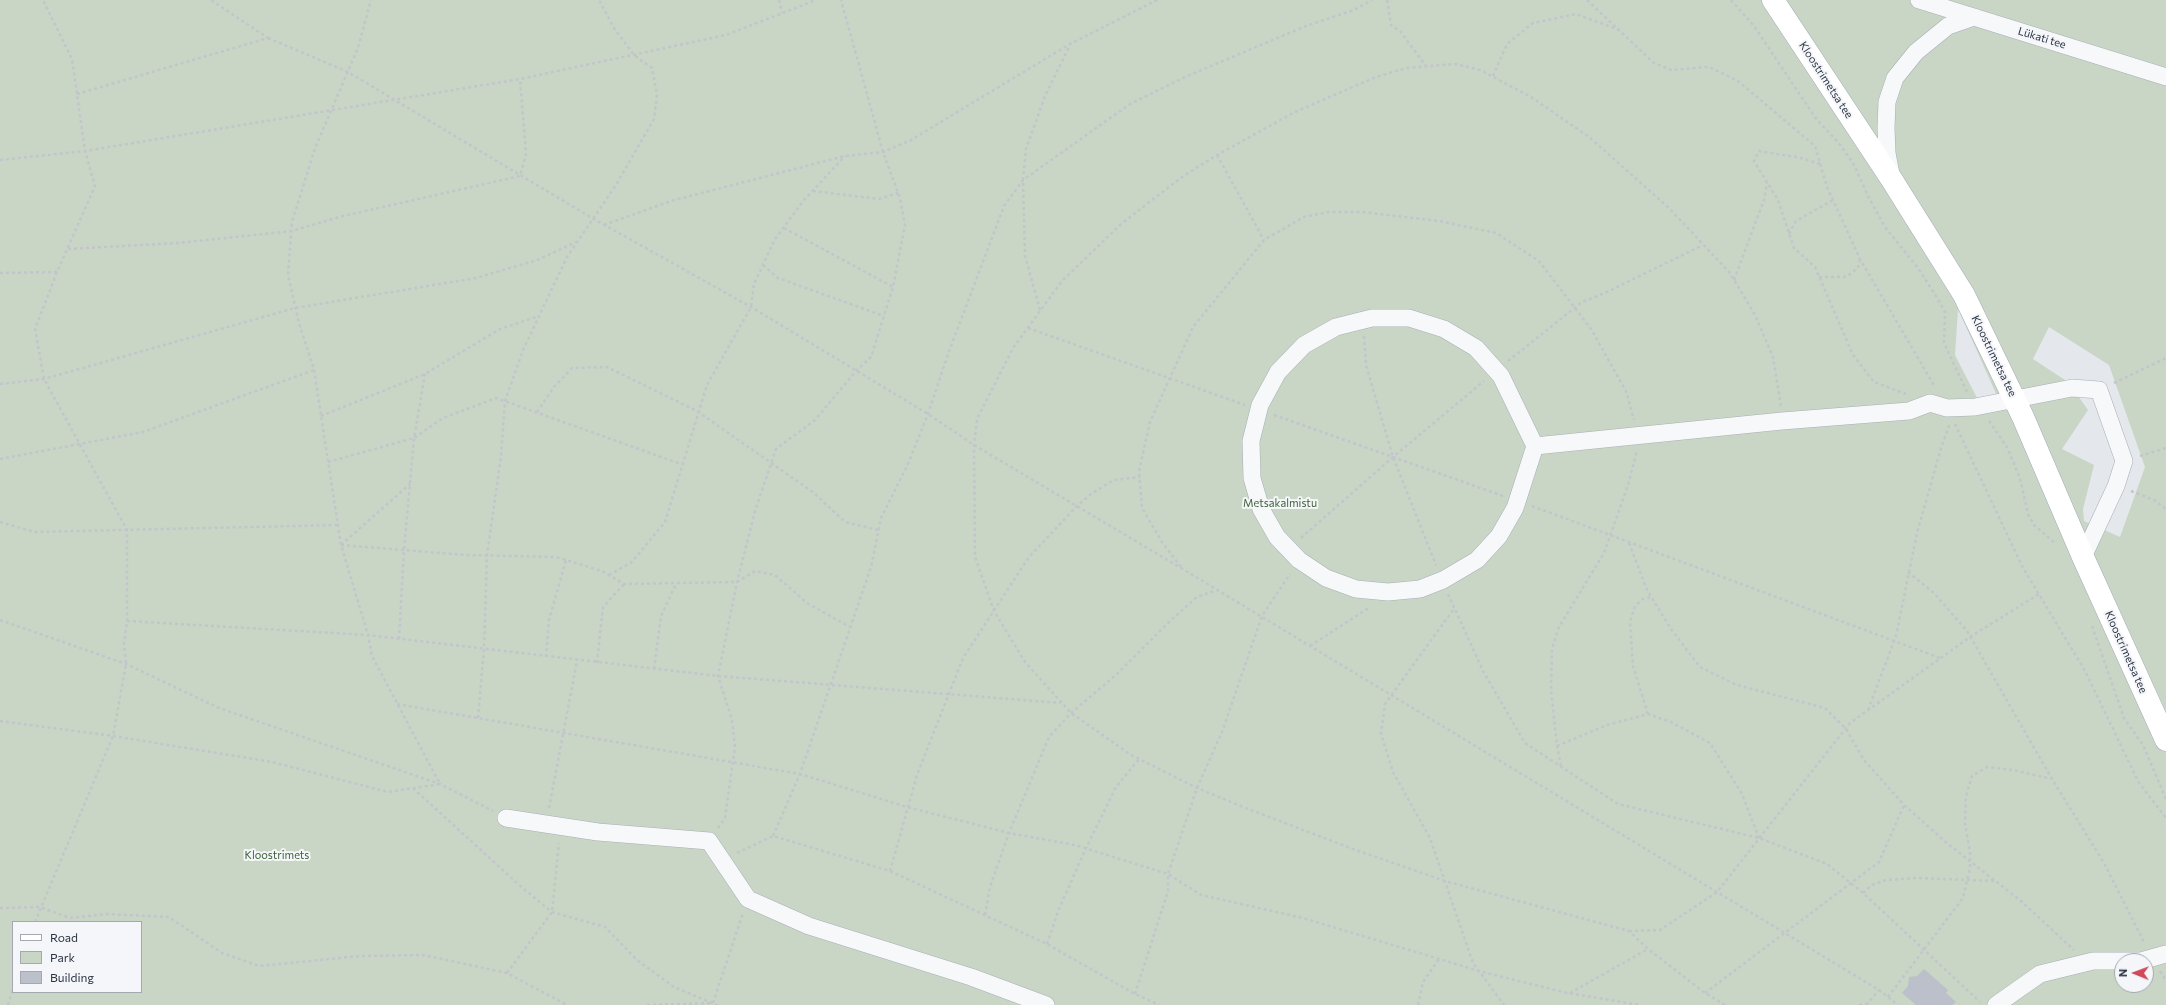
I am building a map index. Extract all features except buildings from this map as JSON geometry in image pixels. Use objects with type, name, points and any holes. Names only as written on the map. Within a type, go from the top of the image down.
[{"type":"main road","name":"Kloostrimetsa tee","points":[[1773,0],[1892,180],[1962,290],[2015,400],[2083,557],[2166,740]]},
{"type":"street","name":"Lükati tee","points":[[1919,0],[2166,77]]},
{"type":"street","points":[[1892,180],[1887,153],[1886,128],[1887,102],[1895,78],[1916,52],[1948,26],[1974,17]]},
{"type":"street","points":[[1372,318],[1409,318],[1444,329],[1476,348],[1496,370],[1504,382],[1535,446],[1515,508],[1499,536],[1482,555],[1450,578],[1420,589],[1388,592],[1356,589],[1326,578],[1295,555],[1277,537],[1261,509],[1252,478],[1251,441],[1258,410],[1278,372],[1304,345],[1336,327],[1362,320],[1372,318]]},
{"type":"street","points":[[1535,446],[1782,421],[1909,411],[1930,403],[1947,408],[1975,407],[2072,388],[2099,390],[2124,461],[2116,486],[2083,557]]},
{"type":"street","points":[[506,818],[598,832],[709,841],[721,861],[748,899],[809,926],[971,977],[1046,1005]]},
{"type":"street","points":[[1996,1005],[2040,974],[2087,962],[2159,956]]},
{"type":"path","points":[[35,921],[113,736],[126,664],[124,644],[127,621],[127,530],[44,379],[35,329],[57,272],[95,186],[85,151],[72,59],[43,0]]},
{"type":"path","points":[[211,0],[268,38],[348,72],[603,225],[751,307],[928,414],[974,445],[1262,616],[1879,990],[1898,1005]]},
{"type":"path","points":[[371,0],[358,48],[315,148],[292,222],[288,275],[295,308],[314,370],[341,545],[368,635],[372,656],[440,784]]},
{"type":"path","points":[[478,718],[484,649],[487,555],[501,456],[505,401],[523,350],[567,257],[592,218],[616,185],[654,119],[657,95],[652,68],[634,55],[614,28],[599,0]]},
{"type":"path","points":[[779,0],[782,13]]},
{"type":"path","points":[[0,160],[85,151],[520,79],[726,35],[816,0]]},
{"type":"path","points":[[709,841],[725,818],[734,763],[735,747],[732,720],[718,676],[737,582],[755,511],[776,449],[815,420],[856,371],[871,357],[893,287],[905,225],[898,193],[883,152],[841,0]]},
{"type":"path","points":[[603,225],[671,201],[845,156],[883,152],[911,140],[1070,44],[1157,0]]},
{"type":"path","points":[[721,861],[773,836],[800,774],[871,567],[881,518],[908,464],[928,414],[948,354],[1004,206],[1023,180],[1130,104],[1185,77],[1306,26],[1354,10],[1372,0]]},
{"type":"path","points":[[1387,0],[1391,25],[1400,31],[1426,66]]},
{"type":"path","points":[[1587,0],[1654,63],[1671,70],[1709,67],[1738,81],[1815,146],[1833,200],[1860,258],[1947,408]]},
{"type":"path","points":[[1493,76],[1507,44],[1533,22],[1576,14],[1621,31]]},
{"type":"path","points":[[77,94],[268,38]]},
{"type":"path","points":[[1040,311],[1025,256],[1023,180],[1026,149],[1045,96],[1070,44]]},
{"type":"path","points":[[1782,421],[1780,389],[1773,357],[1755,315],[1730,273],[1669,208],[1589,138],[1531,97],[1493,76],[1480,70],[1456,64],[1406,68],[1376,77],[1295,112],[1217,155],[1182,177],[1120,224],[1062,282],[1013,348],[977,419],[974,445],[975,557],[994,611],[1026,662],[1071,713],[1139,759],[1197,788],[1353,849],[1445,881],[1629,931],[1660,930],[1717,892],[1850,723],[1970,637],[2039,594]]},
{"type":"path","points":[[520,79],[526,154],[520,176]]},
{"type":"path","points":[[1821,165],[1802,158],[1759,151],[1754,161],[1778,200],[1794,248],[1815,267],[1853,355],[1874,382],[1930,403]]},
{"type":"path","points":[[1217,155],[1264,240]]},
{"type":"path","points":[[609,575],[632,562],[665,522],[697,411],[707,386],[751,307],[754,284],[775,239],[813,191],[845,156]]},
{"type":"path","points":[[68,249],[178,243],[292,231],[338,217],[520,176]]},
{"type":"path","points":[[1734,280],[1764,200],[1767,182]]},
{"type":"path","points":[[813,191],[879,199],[898,193]]},
{"type":"path","points":[[1789,234],[1796,220],[1833,200]]},
{"type":"path","points":[[784,228],[893,287]]},
{"type":"path","points":[[0,384],[44,379],[295,308],[476,278],[537,260],[577,242]]},
{"type":"path","points":[[1135,994],[1168,891],[1168,874],[1197,788],[1222,732],[1262,616],[1295,555],[1302,538],[1393,457],[1496,370],[1582,302],[1605,293],[1703,245]]},
{"type":"path","points":[[1819,277],[1846,277],[1858,268],[1860,258]]},
{"type":"path","points":[[763,265],[778,278],[884,316]]},
{"type":"path","points":[[0,273],[57,272]]},
{"type":"path","points":[[321,416],[425,374],[500,329],[539,316]]},
{"type":"path","points":[[1362,320],[1366,365],[1393,457],[1453,610],[1484,673],[1526,742],[1618,804],[1759,838],[1827,864],[1863,893],[1983,1005]]},
{"type":"path","points":[[1028,328],[1610,534],[1629,543],[1940,658]]},
{"type":"path","points":[[2099,390],[2166,358]]},
{"type":"path","points":[[537,412],[554,387],[572,368],[607,367],[697,411],[814,493],[845,522],[878,530]]},
{"type":"path","points":[[0,459],[143,432],[314,370]]},
{"type":"path","points":[[399,639],[404,550],[414,438],[425,374]]},
{"type":"path","points":[[328,462],[414,438],[443,418],[496,398],[681,464]]},
{"type":"path","points":[[1867,711],[1894,640],[1908,572],[1941,448],[1952,417],[2022,566],[2085,671],[2139,784],[2166,818]]},
{"type":"path","points":[[1561,766],[1557,746],[1551,689],[1552,649],[1559,627],[1604,553],[1636,456],[1638,435]]},
{"type":"path","points":[[2124,461],[2166,448]]},
{"type":"path","points":[[890,870],[916,775],[963,658],[1030,557],[1077,506],[1091,494],[1114,480],[1140,477]]},
{"type":"path","points":[[341,545],[410,484]]},
{"type":"path","points":[[2116,486],[2154,500],[2166,509]]},
{"type":"path","points":[[0,522],[34,532],[338,525]]},
{"type":"path","points":[[1629,543],[1651,597],[1671,629],[1700,667],[1737,685],[1825,708],[1846,729],[1864,760],[1904,805],[1948,844],[1996,881],[2087,962]]},
{"type":"path","points":[[341,545],[487,555],[556,557],[602,571],[624,584],[737,582],[755,571],[775,575],[807,603],[850,627]]},
{"type":"path","points":[[546,657],[549,620],[566,560]]},
{"type":"path","points":[[1908,572],[1934,593],[1970,637],[2052,779],[2159,956],[2166,981]]},
{"type":"path","points":[[596,663],[603,607],[624,584]]},
{"type":"path","points":[[654,669],[661,616],[676,584]]},
{"type":"path","points":[[986,915],[990,887],[1009,833],[1049,736],[1071,713],[1117,674],[1170,621],[1197,597],[1218,590]]},
{"type":"path","points":[[1310,646],[1398,591]]},
{"type":"path","points":[[1648,714],[1633,666],[1630,622],[1635,606],[1643,599],[1651,597]]},
{"type":"path","points":[[1453,610],[1385,704],[1381,734],[1393,772],[1430,838],[1473,963],[1504,1005]]},
{"type":"path","points":[[0,620],[126,664],[219,708],[440,784],[506,818]]},
{"type":"path","points":[[127,621],[368,635],[577,661],[718,676],[829,686],[1062,703]]},
{"type":"path","points":[[507,973],[552,912],[553,825],[564,733],[577,661]]},
{"type":"path","points":[[397,704],[800,774],[907,807],[1009,833],[1086,848],[1168,874],[1201,895],[1302,918],[1479,971],[1569,993],[1638,1005]]},
{"type":"path","points":[[1557,746],[1607,725],[1648,714],[1671,722],[1710,743],[1742,794],[1759,838]]},
{"type":"path","points":[[0,721],[113,736],[272,762],[388,792],[440,784]]},
{"type":"path","points":[[1047,944],[1059,909],[1086,848],[1116,787],[1139,759]]},
{"type":"path","points":[[1888,997],[1963,898],[1970,860],[1965,824],[1966,797],[1972,776],[1987,767],[2013,770],[2052,779]]},
{"type":"path","points":[[413,788],[519,885],[552,912],[606,927],[637,960],[674,987],[714,1004]]},
{"type":"path","points":[[1705,993],[1879,862],[1904,805]]},
{"type":"path","points":[[773,836],[890,870],[1047,944],[1135,994],[1159,1005]]},
{"type":"path","points":[[1863,893],[1872,885],[1886,880],[1916,878],[1996,881]]},
{"type":"path","points":[[714,1004],[748,899]]},
{"type":"path","points":[[0,908],[40,907],[70,918],[108,914],[169,917],[222,953],[259,966],[360,956],[423,955],[507,973],[566,1005]]},
{"type":"path","points":[[1629,931],[1648,949],[1705,993],[1725,1005]]},
{"type":"path","points":[[1569,993],[1648,949]]},
{"type":"path","points":[[1418,1005],[1423,982],[1440,959]]},
{"type":"path","points":[[1859,1005],[1866,1004],[1879,990]]},
{"type":"path","points":[[8,1005],[12,991]]},
{"type":"path","points":[[647,1005],[714,1004]]},
{"type":"green space","name":"Metsakalmistu","points":[[0,0],[2166,0],[2166,1005],[0,1005]],"holes":[[[1958,309],[1997,396],[1977,398],[1955,355]],[[2049,327],[2109,365],[2145,467],[2120,537],[2084,521],[2083,509],[2094,465],[2062,449],[2088,410],[2068,382],[2033,359]]]},
{"type":"park label","name":"Kloostrimets","points":[[277,855]]}]
